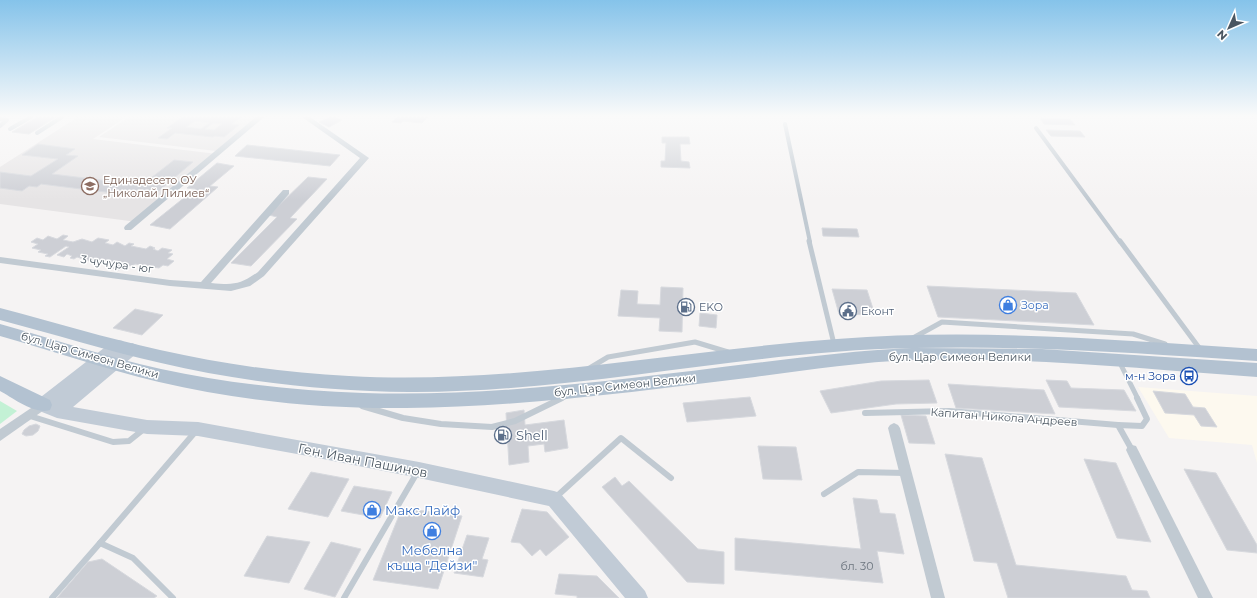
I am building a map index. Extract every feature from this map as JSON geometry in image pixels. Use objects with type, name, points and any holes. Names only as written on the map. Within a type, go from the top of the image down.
[{"type":"main road","name":"бул. Цар Симеон Велики","points":[[0,314],[183,362],[253,373],[350,383],[454,384],[579,382],[913,354],[984,354],[1257,370]]},
{"type":"main road","name":"бул. Цар Симеон Велики","points":[[0,330],[107,362],[187,381],[232,388],[340,399],[442,400],[579,382],[741,356],[835,345],[908,341],[980,340],[1257,355]]},
{"type":"main road","points":[[0,383],[43,411]]},
{"type":"street","points":[[128,228],[227,145]]},
{"type":"street","name":"3 чучура - юг","points":[[0,260],[203,286],[231,288],[247,284],[261,274],[365,158],[346,145]]},
{"type":"street","points":[[203,286],[286,192]]},
{"type":"street","points":[[1,433],[43,411],[125,347]]},
{"type":"street","name":"Ген. Иван Пашинов","points":[[43,411],[147,427],[198,429],[419,470],[554,499]]},
{"type":"street","points":[[894,428],[938,598]]},
{"type":"street","points":[[1132,450],[1206,598]]},
{"type":"street","points":[[554,499],[638,598]]},
{"type":"lane","points":[[789,145],[804,218],[835,345]]},
{"type":"lane","points":[[1048,145],[1194,352]]},
{"type":"lane","name":"Капитан Никола Андреев","points":[[865,413],[948,411],[1142,426],[1147,419],[1119,361]]},
{"type":"lane","points":[[340,399],[403,418],[441,424],[492,428],[515,421],[579,382]]},
{"type":"lane","points":[[43,411],[113,442],[129,441],[147,427]]},
{"type":"lane","points":[[1118,425],[1132,450]]},
{"type":"lane","points":[[52,598],[198,429]]},
{"type":"lane","points":[[554,499],[620,438],[671,478]]},
{"type":"lane","points":[[344,598],[419,470]]},
{"type":"lane","points":[[824,494],[858,472],[906,473]]},
{"type":"lane","points":[[100,543],[133,558],[170,597]]},
{"type":"shaded area","name":"Единадесето ОУ „Николай Лилиев“","points":[[34,145],[142,145],[217,154],[137,222],[0,204],[0,167]]},
{"type":"shaded area","points":[[165,145],[223,145],[216,151]]},
{"type":"shaded area","points":[[1138,387],[1257,396],[1257,463],[1252,445],[1169,438]]},
{"type":"green space","points":[[0,401],[17,411],[0,424]]},
{"type":"building","points":[[37,145],[75,149],[66,155],[78,156],[52,174],[142,185],[174,160],[193,162],[154,195],[142,193],[138,196],[41,184],[37,187],[29,186],[22,191],[0,188],[0,172],[31,176],[58,159],[22,155]]},
{"type":"building","points":[[247,145],[340,155],[330,166],[235,156]]},
{"type":"building","points":[[666,145],[680,145],[681,161],[689,162],[690,168],[661,167],[661,161],[665,161]]},
{"type":"building","points":[[217,163],[234,166],[210,186],[218,187],[170,229],[150,225],[195,189],[187,188]]},
{"type":"building","points":[[308,177],[327,179],[290,218],[297,219],[251,266],[231,263],[277,217],[269,215]]},
{"type":"building","points":[[822,228],[857,229],[859,237],[823,236]]},
{"type":"building","points":[[63,235],[68,236],[63,240],[73,242],[82,239],[92,242],[98,238],[109,240],[105,243],[113,245],[117,242],[125,246],[129,243],[134,244],[131,246],[146,249],[150,246],[158,251],[162,248],[172,250],[168,253],[173,254],[167,259],[174,261],[168,266],[163,265],[159,268],[135,264],[132,266],[125,265],[119,270],[113,268],[118,264],[100,259],[95,263],[77,257],[74,259],[70,258],[72,256],[67,254],[64,257],[57,255],[69,247],[66,246],[50,257],[45,256],[48,254],[38,252],[41,250],[32,248],[38,244],[31,242],[37,238],[43,240],[48,236],[57,239]]},
{"type":"building","name":"Зора","points":[[927,286],[1076,293],[1094,325],[938,317]]},
{"type":"building","points":[[661,287],[683,288],[682,332],[659,331],[660,318],[618,316],[621,290],[638,291],[637,304],[660,305]]},
{"type":"building","points":[[832,289],[867,290],[875,315],[839,314]]},
{"type":"building","points":[[135,309],[163,315],[142,335],[113,328]]},
{"type":"building","points":[[700,313],[717,315],[716,328],[699,326]]},
{"type":"building","points":[[929,380],[937,403],[896,404],[831,413],[820,391],[881,381]]},
{"type":"building","points":[[1046,380],[1067,381],[1071,388],[1124,390],[1136,411],[1059,407]]},
{"type":"building","points":[[948,384],[1044,390],[1055,414],[956,408]]},
{"type":"building","points":[[1153,391],[1185,394],[1193,407],[1205,408],[1217,427],[1201,426],[1194,415],[1165,413]]},
{"type":"building","points":[[750,397],[756,416],[687,422],[683,403]]},
{"type":"building","points":[[524,410],[525,425],[564,420],[568,448],[545,452],[544,444],[528,446],[529,462],[509,465],[506,413]]},
{"type":"building","points":[[901,415],[926,416],[935,444],[909,443]]},
{"type":"building","points":[[36,424],[40,426],[38,431],[33,435],[26,436],[22,434],[29,426]]},
{"type":"building","points":[[758,446],[796,447],[802,480],[763,479]]},
{"type":"building","points":[[945,454],[982,458],[1016,565],[1126,576],[1132,590],[1147,591],[1150,598],[1008,598],[997,563],[974,561]]},
{"type":"building","points":[[1084,459],[1116,463],[1151,542],[1117,538]]},
{"type":"building","points":[[1184,469],[1216,473],[1257,545],[1257,553],[1227,550]]},
{"type":"building","points":[[311,472],[349,479],[328,517],[288,509]]},
{"type":"building","points":[[615,477],[622,486],[629,481],[698,549],[724,552],[724,584],[687,582],[602,487]]},
{"type":"building","points":[[354,486],[392,492],[380,518],[341,511]]},
{"type":"building","points":[[853,498],[877,500],[880,513],[895,514],[904,554],[877,551],[883,583],[735,570],[735,538],[861,549]]},
{"type":"building","points":[[402,508],[462,516],[438,589],[373,580]]},
{"type":"building","points":[[522,509],[547,512],[569,537],[546,556],[540,549],[532,556],[520,543],[511,542]]},
{"type":"building","points":[[467,535],[489,538],[482,559],[488,560],[483,577],[454,573]]},
{"type":"building","points":[[267,536],[310,542],[289,583],[244,576]]},
{"type":"building","points":[[331,542],[361,549],[335,597],[304,589]]},
{"type":"building","points":[[102,559],[157,596],[154,598],[57,598],[88,562]]},
{"type":"building","points":[[559,574],[597,576],[619,598],[577,598],[577,596],[555,594]]},
{"type":"place","name":"Единадесето ОУ „Николай Лилиев“","points":[[90,186]]},
{"type":"place","name":"Зора","points":[[1008,305]]},
{"type":"place","name":"EKO","points":[[686,307]]},
{"type":"place","name":"Еконт","points":[[848,311]]},
{"type":"place","name":"м-н Зора","points":[[1189,376]]},
{"type":"place","name":"Shell","points":[[503,435]]},
{"type":"place","name":"Макс Лайф","points":[[372,510]]},
{"type":"place","name":"Мебелна къща \"Дейзи\"","points":[[432,531]]}]
